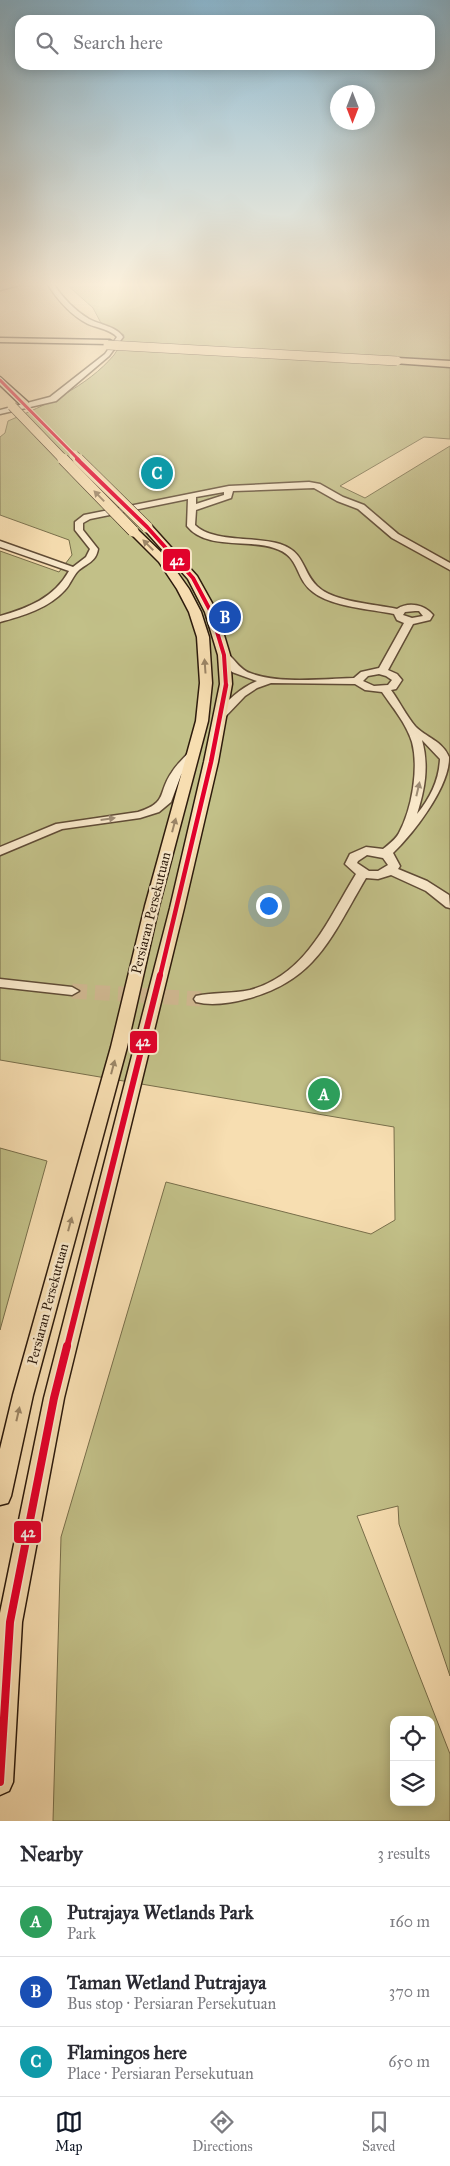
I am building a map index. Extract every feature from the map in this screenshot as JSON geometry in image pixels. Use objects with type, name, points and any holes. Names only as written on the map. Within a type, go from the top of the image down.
[{"type":"main road","name":"Persiaran Persekutuan","points":[[0,380],[147,527],[193,578],[212,612],[224,655],[226,684],[176,908],[54,1398],[10,1622],[0,1782]]},
{"type":"main road","name":"Persiaran Persekutuan","points":[[0,393],[163,560],[183,589],[195,612],[203,637],[206,683],[202,721],[194,753],[152,906],[119,1047],[23,1395],[0,1496]]},
{"type":"street","points":[[0,412],[40,404],[53,399],[94,367]]},
{"type":"street","points":[[0,619],[30,610],[47,601],[70,580],[74,570],[88,561],[94,553],[94,549],[79,530],[79,522],[83,519],[229,488],[300,484],[318,486],[340,499],[362,507],[395,536],[450,567]]},
{"type":"street","points":[[192,508],[228,496],[229,488]]},
{"type":"street","points":[[192,495],[191,526],[198,533],[260,543],[285,550],[296,557],[308,581],[322,594],[399,612],[408,608],[422,609],[428,615],[423,620],[410,621],[400,618],[399,612]]},
{"type":"street","points":[[0,544],[74,570]]},
{"type":"street","points":[[382,672],[410,621]]},
{"type":"street","points":[[224,655],[236,671],[250,677],[268,681]]},
{"type":"street","points":[[220,716],[240,693],[258,683],[268,681],[358,681],[368,688],[385,689],[396,684],[397,680],[389,674],[382,672],[365,673],[360,676],[358,681]]},
{"type":"street","points":[[385,689],[411,728],[419,748],[422,763],[415,801],[405,836]]},
{"type":"street","points":[[385,854],[424,818],[443,794],[447,775],[445,760],[435,745],[411,728]]},
{"type":"street","points":[[0,851],[60,826],[140,815],[155,810],[165,802],[176,774],[194,753]]},
{"type":"street","points":[[366,851],[385,854],[394,862],[394,866],[383,874],[362,874],[355,870],[351,864],[352,858],[366,851]]},
{"type":"street","points":[[391,870],[434,890],[450,904]]},
{"type":"street","points":[[201,999],[224,1000],[243,996],[280,982],[296,972],[313,954],[362,874]]},
{"type":"street","points":[[0,983],[72,991]]},
{"type":"shaded area","points":[[102,367],[450,367],[450,439],[424,437],[340,486],[365,498],[450,446],[450,1676],[399,1524],[398,1506],[357,1516],[450,1754],[450,1821],[53,1821],[61,1537],[166,1182],[371,1234],[395,1220],[394,1127],[0,1060],[0,551],[59,572],[72,555],[69,540],[0,515],[0,437],[5,433],[8,421],[51,402],[78,386]]},
{"type":"shaded area","points":[[0,1148],[47,1161],[0,1330]]},
{"type":"tunnel","points":[[72,991],[201,999]]},
{"type":"transit line","name":"42","points":[[0,380],[147,527],[193,578],[211,612],[224,655],[226,684],[211,762],[177,908],[54,1398],[10,1622],[0,1782]]},
{"type":"place","name":"Flamingos here","points":[[157,473]]},
{"type":"place","name":"Taman Wetland Putrajaya","points":[[225,617]]},
{"type":"place","name":"Putrajaya Wetlands Park","points":[[324,1094]]}]
